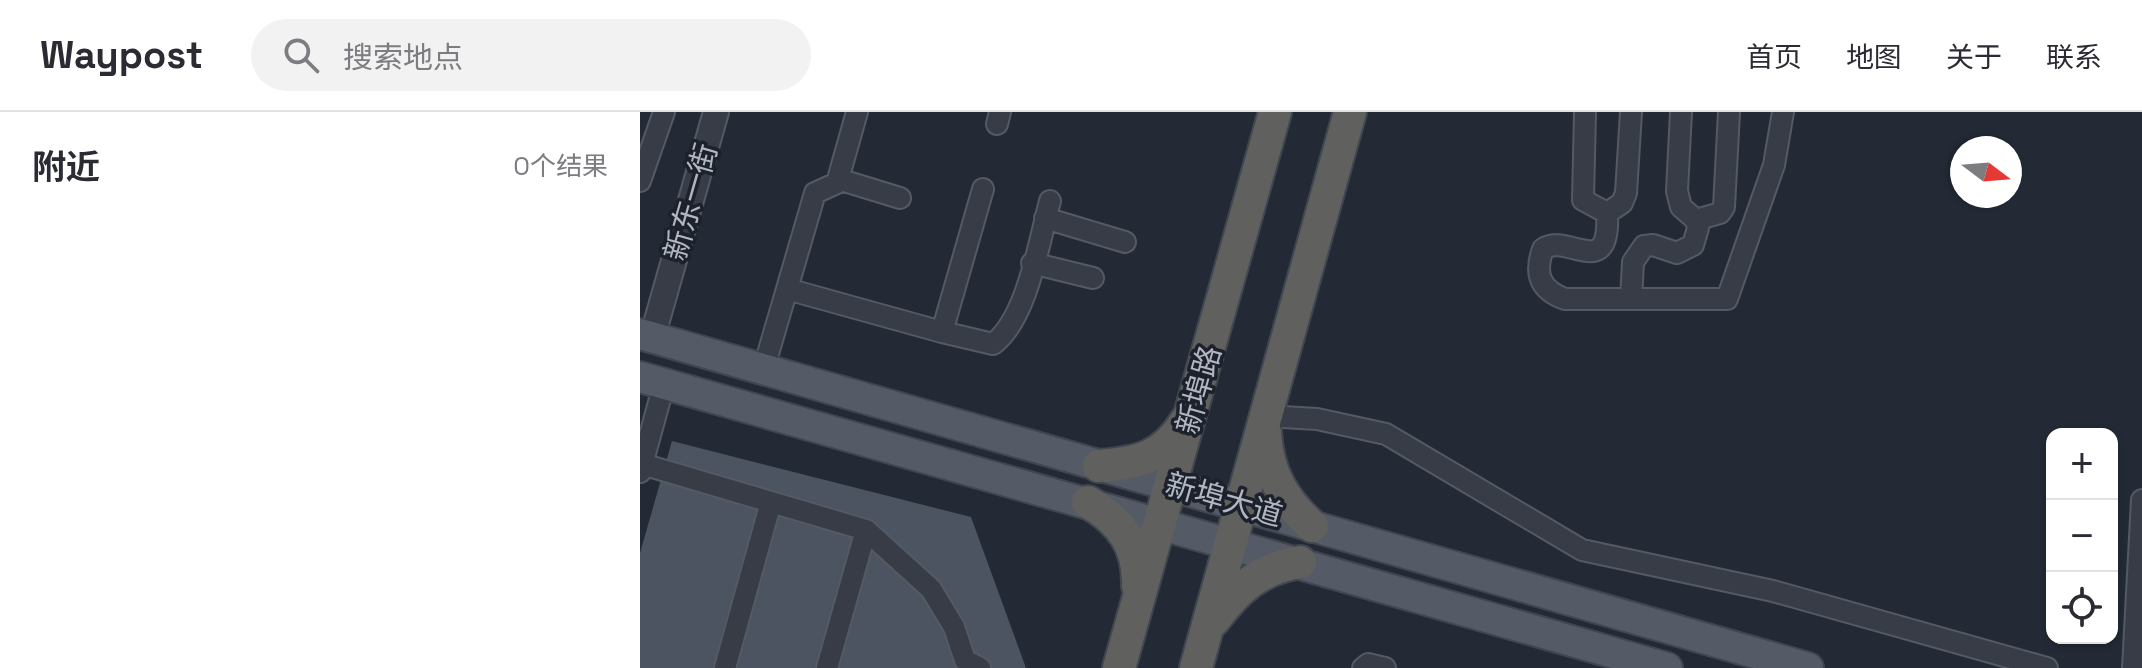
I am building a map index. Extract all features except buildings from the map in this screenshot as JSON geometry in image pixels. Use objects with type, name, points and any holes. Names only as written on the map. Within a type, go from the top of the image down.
[{"type":"highway","name":"新埠路","points":[[1119,668],[1173,485],[1275,112]]},
{"type":"highway","points":[[1196,668],[1350,112]]},
{"type":"highway","points":[[1099,466],[1142,461],[1155,456],[1176,438],[1194,408]]},
{"type":"highway","points":[[1264,416],[1268,461],[1275,481],[1297,513],[1312,526]]},
{"type":"highway","points":[[1088,502],[1120,525],[1131,541],[1137,558],[1138,603]]},
{"type":"highway","points":[[1207,629],[1248,581],[1274,567],[1300,562]]},
{"type":"main road","name":"新埠大道","points":[[646,336],[1808,668]]},
{"type":"main road","name":"新埠大道","points":[[652,380],[1300,562],[1660,667]]},
{"type":"street","points":[[640,181],[664,112]]},
{"type":"street","name":"新东一街","points":[[646,336],[716,112]]},
{"type":"street","points":[[763,371],[815,193],[837,183],[857,112]]},
{"type":"street","points":[[1585,112],[1583,200],[1607,213]]},
{"type":"street","points":[[1631,112],[1626,193],[1622,203],[1607,213],[1600,248],[1586,254],[1551,243],[1543,249],[1538,273],[1550,294],[1565,299],[1727,299],[1774,165],[1783,112]]},
{"type":"street","points":[[1631,299],[1637,252],[1644,246],[1653,245],[1677,253],[1693,245],[1697,236],[1696,220],[1681,207],[1677,191],[1681,112]]},
{"type":"street","points":[[1696,220],[1720,213],[1724,207],[1729,112]]},
{"type":"street","points":[[838,179],[900,198]]},
{"type":"street","points":[[942,332],[983,189]]},
{"type":"street","points":[[787,289],[993,344],[1005,335],[1016,314],[1048,210],[1125,242]]},
{"type":"street","points":[[1032,263],[1093,278]]},
{"type":"street","points":[[652,380],[641,467],[866,530],[931,589],[954,627],[965,660],[980,668]]},
{"type":"street","points":[[1264,416],[1317,419],[1386,434],[1582,550],[1773,591],[2047,668]]},
{"type":"street","points":[[2133,668],[2139,604],[2142,500]]},
{"type":"street","points":[[725,668],[771,502]]},
{"type":"street","points":[[827,668],[866,530]]},
{"type":"street","points":[[1363,668],[1368,664],[1385,668]]}]
